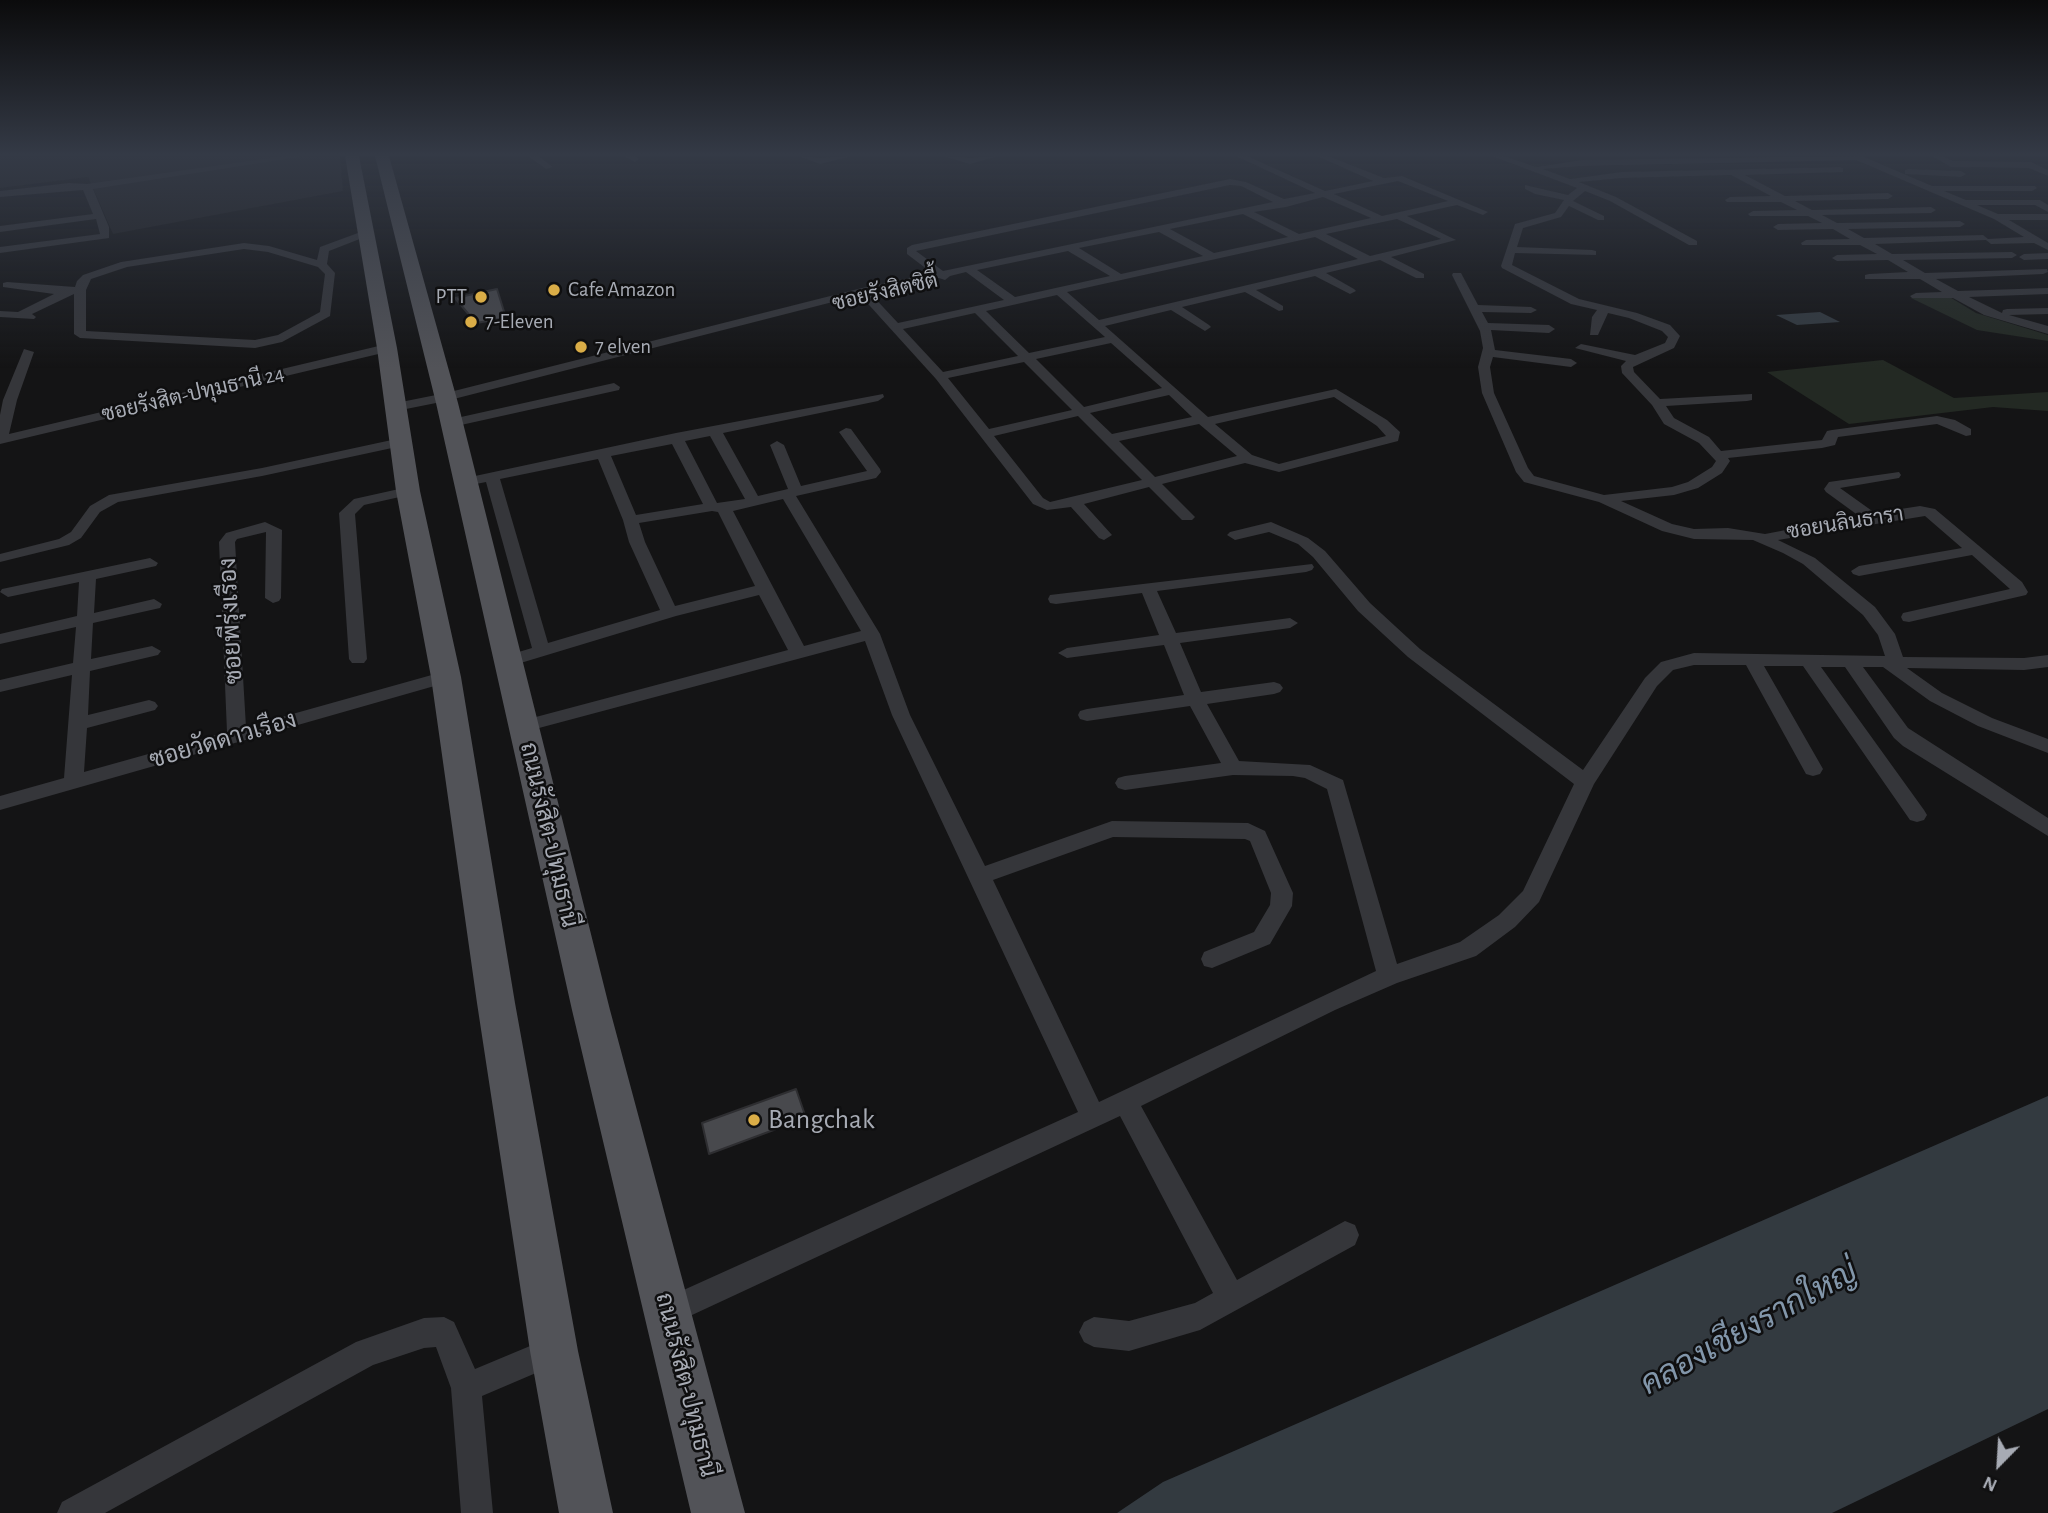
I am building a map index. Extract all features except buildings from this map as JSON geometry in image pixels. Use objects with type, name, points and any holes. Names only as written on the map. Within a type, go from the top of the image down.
[{"type":"main road","points":[[365,227],[387,348],[408,491],[446,677],[496,1003],[554,1351],[586,1513]]},
{"type":"main road","name":"ถนนรังสิต-ปทุมธานี","points":[[400,227],[448,408],[479,480],[508,661],[667,1312],[719,1513]]},
{"type":"street","points":[[0,250],[105,235],[104,227],[52,234],[54,229]]},
{"type":"street","points":[[942,276],[911,252],[912,248],[1007,227]]},
{"type":"street","points":[[1155,227],[1213,257]]},
{"type":"street","name":"ซอยรังสิตซิตี้","points":[[448,408],[671,340],[970,270],[1012,253],[1072,248],[1155,227]]},
{"type":"street","points":[[1276,227],[1299,238]]},
{"type":"street","points":[[897,327],[1349,227]]},
{"type":"street","points":[[1097,324],[1451,240],[1423,227]]},
{"type":"street","points":[[1519,227],[1506,261],[1506,266],[1510,269],[1553,293],[1602,312],[1655,323],[1674,336],[1670,345],[1632,357],[1581,348]]},
{"type":"street","points":[[1664,227],[1693,243]]},
{"type":"street","points":[[1778,227],[1853,227]]},
{"type":"street","points":[[1837,227],[1988,313],[2048,330]]},
{"type":"street","points":[[2013,227],[2037,235],[2048,247]]},
{"type":"street","points":[[980,232],[1012,253]]},
{"type":"street","points":[[286,255],[324,249],[366,233]]},
{"type":"street","points":[[1317,234],[1369,260]]},
{"type":"street","points":[[1806,243],[1987,240],[2037,235]]},
{"type":"street","points":[[244,246],[269,249],[322,265],[330,274],[326,314],[282,338],[264,343],[82,336],[82,281],[125,264],[244,246]]},
{"type":"street","points":[[1072,248],[1120,278]]},
{"type":"street","points":[[322,265],[324,249]]},
{"type":"street","points":[[1512,250],[1592,253]]},
{"type":"street","points":[[1837,258],[2012,255]]},
{"type":"street","points":[[2024,257],[2048,256]]},
{"type":"street","points":[[1382,257],[1420,276]]},
{"type":"street","points":[[970,270],[1014,302]]},
{"type":"street","points":[[1869,277],[2043,271]]},
{"type":"street","points":[[1316,272],[1350,291]]},
{"type":"street","points":[[1457,275],[1484,326],[1488,354],[1484,368],[1488,393],[1521,469],[1529,480],[1604,499],[1667,528],[1694,534],[1728,533],[1766,539],[1809,561],[1869,611],[1886,634],[1891,661],[1936,697],[1985,723],[2048,746]]},
{"type":"street","points":[[4,288],[61,294],[80,290]]},
{"type":"street","points":[[1247,289],[1279,308]]},
{"type":"street","points":[[1916,296],[2048,291]]},
{"type":"street","points":[[1059,292],[1172,390],[1204,420],[1247,458],[1279,468],[1385,442],[1393,438],[1393,432],[1336,393],[1204,420],[1109,439]]},
{"type":"street","points":[[0,314],[20,316],[41,312],[61,294]]},
{"type":"street","points":[[864,294],[940,376],[1038,501],[1047,506],[1074,502],[1247,458]]},
{"type":"street","name":"ซอยรังสิตซิตี้","points":[[448,408],[694,338],[864,294]]},
{"type":"street","points":[[0,302],[41,312]]},
{"type":"street","points":[[1173,306],[1205,327]]},
{"type":"street","points":[[1476,308],[1531,310]]},
{"type":"street","points":[[979,310],[1186,517]]},
{"type":"street","points":[[1594,332],[1602,312]]},
{"type":"street","points":[[1988,313],[2048,312]]},
{"type":"street","points":[[1484,326],[1549,329]]},
{"type":"street","points":[[940,376],[1114,339]]},
{"type":"street","name":"ซอยรังสิต-ปทุมธานี 24","points":[[1,440],[387,348]]},
{"type":"street","points":[[1,440],[5,402],[28,352]]},
{"type":"street","points":[[1488,354],[1572,363]]},
{"type":"street","points":[[1604,499],[1674,491],[1693,485],[1717,470],[1723,461],[1704,440],[1670,421],[1628,373],[1627,366],[1632,357]]},
{"type":"street","points":[[396,407],[448,408],[614,387]]},
{"type":"street","points":[[984,434],[1172,390]]},
{"type":"street","points":[[542,651],[479,480],[878,397]]},
{"type":"street","points":[[1657,403],[1747,397]]},
{"type":"street","points":[[1720,455],[1822,444],[1830,442],[1832,434],[1937,420],[1966,432]]},
{"type":"street","points":[[714,430],[754,501]]},
{"type":"street","points":[[631,520],[754,501],[874,472],[846,432]]},
{"type":"street","points":[[676,437],[798,652]]},
{"type":"street","points":[[2,558],[64,542],[76,534],[94,509],[114,498],[262,472],[401,442]]},
{"type":"street","points":[[777,445],[791,492],[871,634],[901,715],[1093,1117]]},
{"type":"street","points":[[603,453],[637,541],[670,612]]},
{"type":"street","points":[[1874,519],[1831,489],[1833,485],[1894,475]]},
{"type":"street","points":[[358,659],[347,513],[359,502],[408,491]]},
{"type":"street","points":[[1074,502],[1104,535]]},
{"type":"street","name":"ซอยนลินธารา","points":[[1766,539],[1777,534],[1920,510],[1930,512],[2016,584],[2020,592],[1909,617]]},
{"type":"street","name":"ซอยพีรุ่งเรือง","points":[[237,736],[227,541],[231,536],[265,527],[274,530],[273,598]]},
{"type":"street","points":[[1235,535],[1271,527],[1303,541],[1319,554],[1364,607],[1414,653],[1585,782]]},
{"type":"street","points":[[1859,571],[1975,550]]},
{"type":"street","points":[[8,592],[150,563]]},
{"type":"street","points":[[1056,599],[1306,567]]},
{"type":"street","points":[[74,782],[88,576]]},
{"type":"street","points":[[1148,588],[1195,699],[1233,768]]},
{"type":"street","points":[[508,661],[670,612],[763,589]]},
{"type":"street","points":[[0,639],[154,604]]},
{"type":"street","points":[[1067,653],[1290,623]]},
{"type":"street","points":[[524,726],[871,634]]},
{"type":"street","points":[[0,686],[152,651]]},
{"type":"street","points":[[667,1312],[1093,1117],[1327,1003],[1389,976],[1468,949],[1507,921],[1531,896],[1585,782],[1651,682],[1667,666],[1694,659],[2024,664],[2048,661]]},
{"type":"street","points":[[1751,659],[1813,769]]},
{"type":"street","points":[[1807,659],[1917,815]]},
{"type":"street","points":[[1849,660],[1901,733],[1910,741],[2048,828]]},
{"type":"street","name":"ซอยวัดดาวเรือง","points":[[0,803],[446,677]]},
{"type":"street","points":[[1087,715],[1274,688]]},
{"type":"street","points":[[78,724],[149,706]]},
{"type":"street","points":[[1125,783],[1233,768],[1293,769],[1310,772],[1336,785],[1389,976]]},
{"type":"street","points":[[980,876],[1112,829],[1248,831],[1258,836],[1282,893],[1281,906],[1262,938],[1212,959]]},
{"type":"street","points":[[1125,1101],[1231,1298]]},
{"type":"street","points":[[1094,1332],[1129,1336],[1200,1316],[1345,1235]]},
{"type":"street","points":[[73,1513],[366,1352],[424,1333],[444,1332],[455,1353],[466,1388],[477,1513]]},
{"type":"street","points":[[466,1388],[554,1351]]},
{"type":"shaded area","points":[[110,227],[153,227],[113,234]]},
{"type":"shaded area","points":[[1948,296],[1976,313],[2048,335],[2048,341],[1977,330],[1911,298]]},
{"type":"shaded area","points":[[1883,360],[1954,398],[2048,392],[2048,411],[1993,407],[1849,424],[1767,372]]},
{"type":"water","points":[[1820,312],[1840,322],[1797,325],[1776,315]]},
{"type":"water","name":"คลองเชียงรากใหญ่","points":[[2048,1096],[2048,1409],[1832,1513],[1117,1513],[1163,1482]]},
{"type":"place","name":"Cafe Amazon","points":[[554,290]]},
{"type":"place","name":"PTT","points":[[481,297]]},
{"type":"place","name":"7-Eleven","points":[[471,322]]},
{"type":"place","name":"7 elven","points":[[581,347]]},
{"type":"place","name":"Bangchak","points":[[754,1120]]}]
